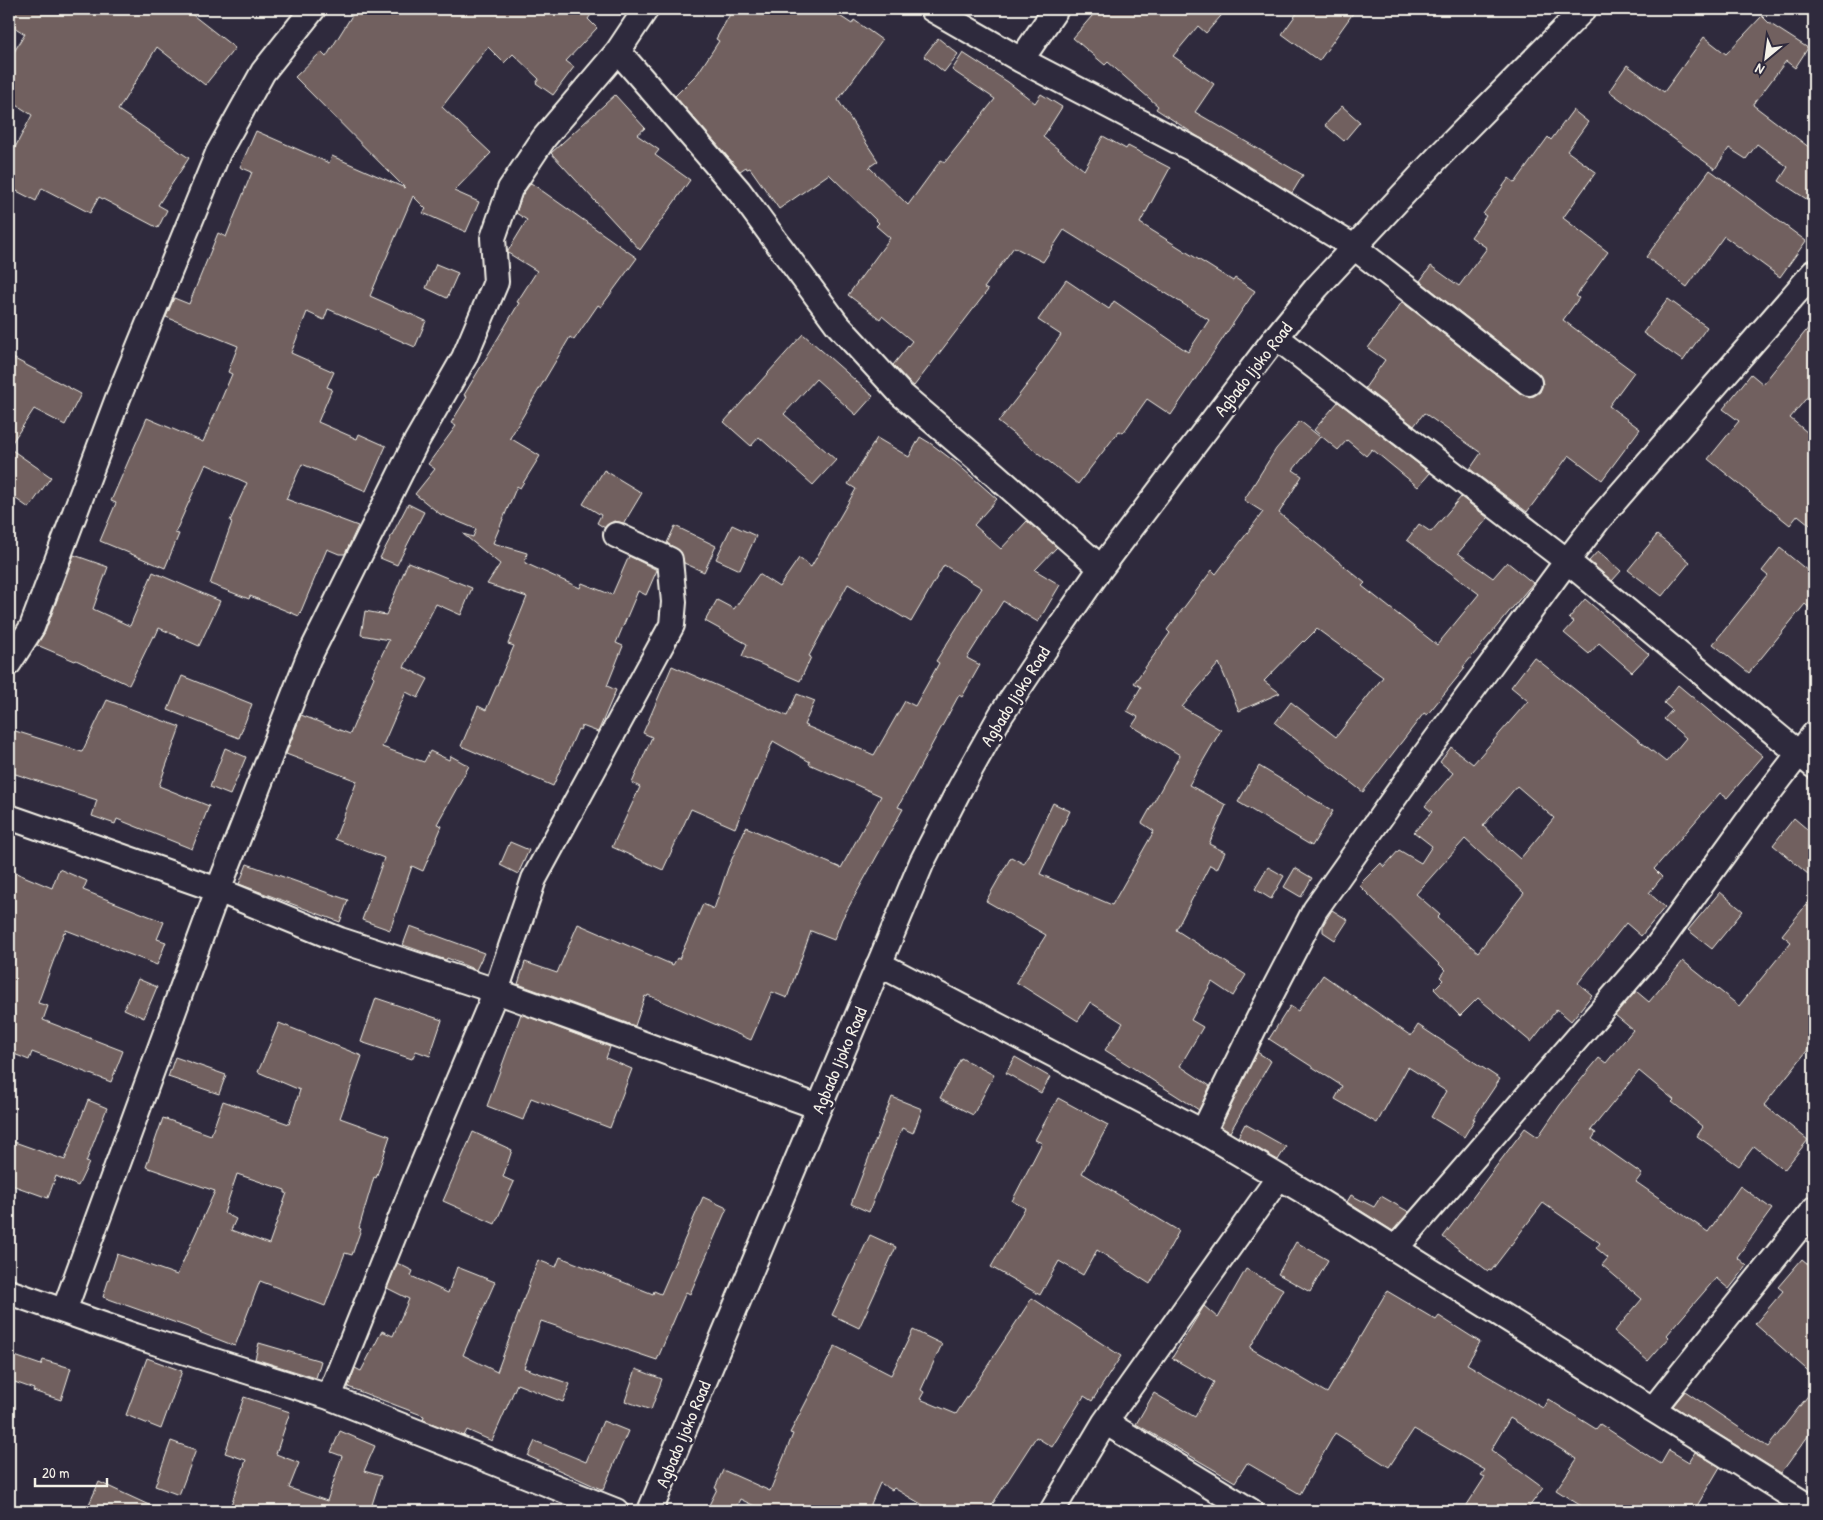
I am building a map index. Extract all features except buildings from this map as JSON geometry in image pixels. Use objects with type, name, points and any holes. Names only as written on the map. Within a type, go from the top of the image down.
[{"type":"street","points":[[9,663],[32,627],[118,398],[218,153],[263,72],[312,9]]},
{"type":"street","points":[[64,1311],[218,890],[308,659],[416,442],[464,358],[496,282],[494,238],[510,189],[544,138],[618,52],[646,9]]},
{"type":"street","points":[[932,9],[1021,60],[1202,154],[1354,247],[1529,383]]},
{"type":"street","points":[[1021,60],[1056,9]]},
{"type":"street","name":"Agbado Ijoko Road","points":[[650,1511],[922,862],[960,788],[1001,715],[1101,568],[1276,337],[1317,287],[1440,155],[1584,9]]},
{"type":"street","points":[[618,52],[739,191],[837,324],[901,394],[1101,568]]},
{"type":"street","points":[[1203,1132],[1315,910],[1427,752],[1600,519],[1814,272]]},
{"type":"street","points":[[1276,337],[1567,561],[1807,760]]},
{"type":"street","points":[[329,1397],[416,1180],[496,991],[534,879],[672,625],[674,602],[670,560],[616,535]]},
{"type":"street","points":[[1396,1249],[1658,945],[1757,808],[1807,760],[1814,734]]},
{"type":"street","points":[[9,817],[218,890],[340,940],[496,991],[819,1107]]},
{"type":"street","points":[[878,964],[1203,1132],[1396,1249],[1814,1510]]},
{"type":"street","points":[[1052,1511],[1105,1422],[1279,1177]]},
{"type":"street","points":[[1654,1410],[1814,1210]]},
{"type":"street","points":[[9,1292],[136,1336],[329,1397],[616,1511]]},
{"type":"street","points":[[1105,1422],[1251,1511]]}]
